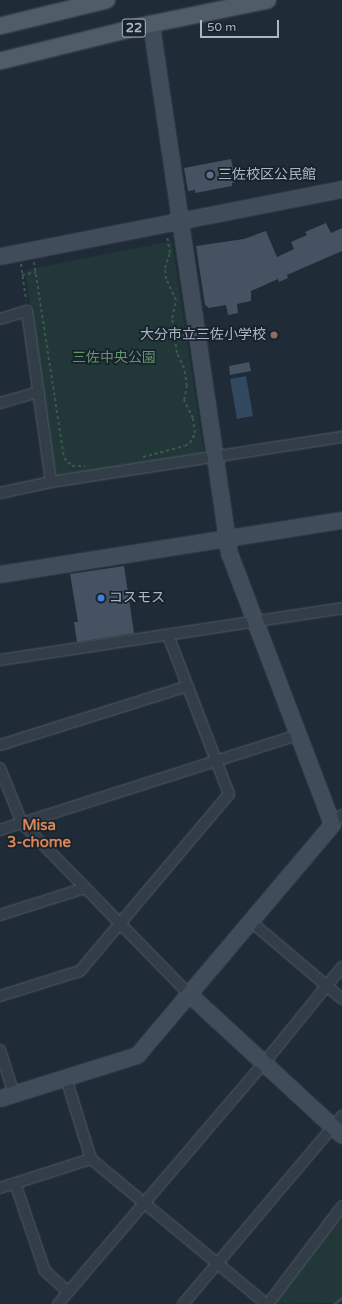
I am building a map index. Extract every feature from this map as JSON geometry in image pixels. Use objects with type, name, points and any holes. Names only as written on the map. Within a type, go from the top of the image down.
[{"type":"main road","points":[[0,26],[107,0]]},
{"type":"main road","name":"22","points":[[0,61],[151,24],[268,0]]},
{"type":"street","points":[[0,1050],[7,1096],[136,1055],[189,994],[249,920],[337,819],[298,735],[229,553],[151,24]]},
{"type":"street","points":[[0,256],[342,189]]},
{"type":"street","points":[[0,319],[27,311],[51,482]]},
{"type":"street","points":[[0,403],[38,392]]},
{"type":"street","points":[[0,493],[51,482],[342,437]]},
{"type":"street","points":[[0,574],[342,520]]},
{"type":"street","points":[[0,660],[342,608]]},
{"type":"street","points":[[0,996],[80,971],[229,794],[168,635]]},
{"type":"street","points":[[0,745],[188,686]]},
{"type":"street","points":[[0,830],[298,735]]},
{"type":"street","points":[[0,768],[22,823],[189,994],[264,1063],[339,1126],[217,1263],[183,1304]]},
{"type":"street","points":[[0,915],[85,888]]},
{"type":"street","points":[[249,920],[342,999]]},
{"type":"street","points":[[58,1304],[264,1063],[342,967]]},
{"type":"street","points":[[66,1078],[91,1159],[267,1304],[342,1206]]},
{"type":"street","points":[[0,1188],[91,1159]]},
{"type":"street","points":[[15,1183],[45,1271],[68,1292]]},
{"type":"path","points":[[138,458],[185,446],[194,437],[193,418],[184,400],[187,386],[184,368],[177,353],[172,318],[176,300],[165,271],[170,253],[167,236]]},
{"type":"path","points":[[34,261],[64,458],[72,466],[92,465]]},
{"type":"path","points":[[21,264],[27,311]]},
{"type":"path","points":[[22,275],[36,272]]},
{"type":"path","points":[[175,337],[188,335]]},
{"type":"green space","name":"三佐中央公園","points":[[172,241],[204,453],[58,476],[55,473],[25,270]]},
{"type":"green space","points":[[342,1212],[342,1303],[270,1304]]},
{"type":"water","points":[[246,376],[253,416],[237,419],[230,379]]},
{"type":"building","name":"三佐校区公民館","points":[[231,159],[236,182],[232,183],[232,186],[195,193],[195,190],[188,191],[184,168]]},
{"type":"building","points":[[326,223],[331,233],[342,228],[342,251],[287,275],[288,278],[279,282],[278,279],[251,291],[251,301],[237,304],[238,313],[228,315],[226,305],[209,308],[205,305],[196,246],[244,239],[266,231],[277,257],[294,249],[291,242],[307,235],[305,232]]},
{"type":"building","points":[[249,362],[251,371],[230,375],[229,366]]},
{"type":"building","name":"コスモス","points":[[124,566],[134,633],[77,642],[74,622],[78,622],[70,574]]},
{"type":"waterway","points":[[334,1304],[342,1297]]},
{"type":"place","name":"三佐校区公民館","points":[[210,175]]},
{"type":"place","name":"大分市立三佐小学校","points":[[274,335]]},
{"type":"place","name":"コスモス","points":[[101,598]]},
{"type":"district","name":"Misa 3-chome","points":[[39,834]]}]
